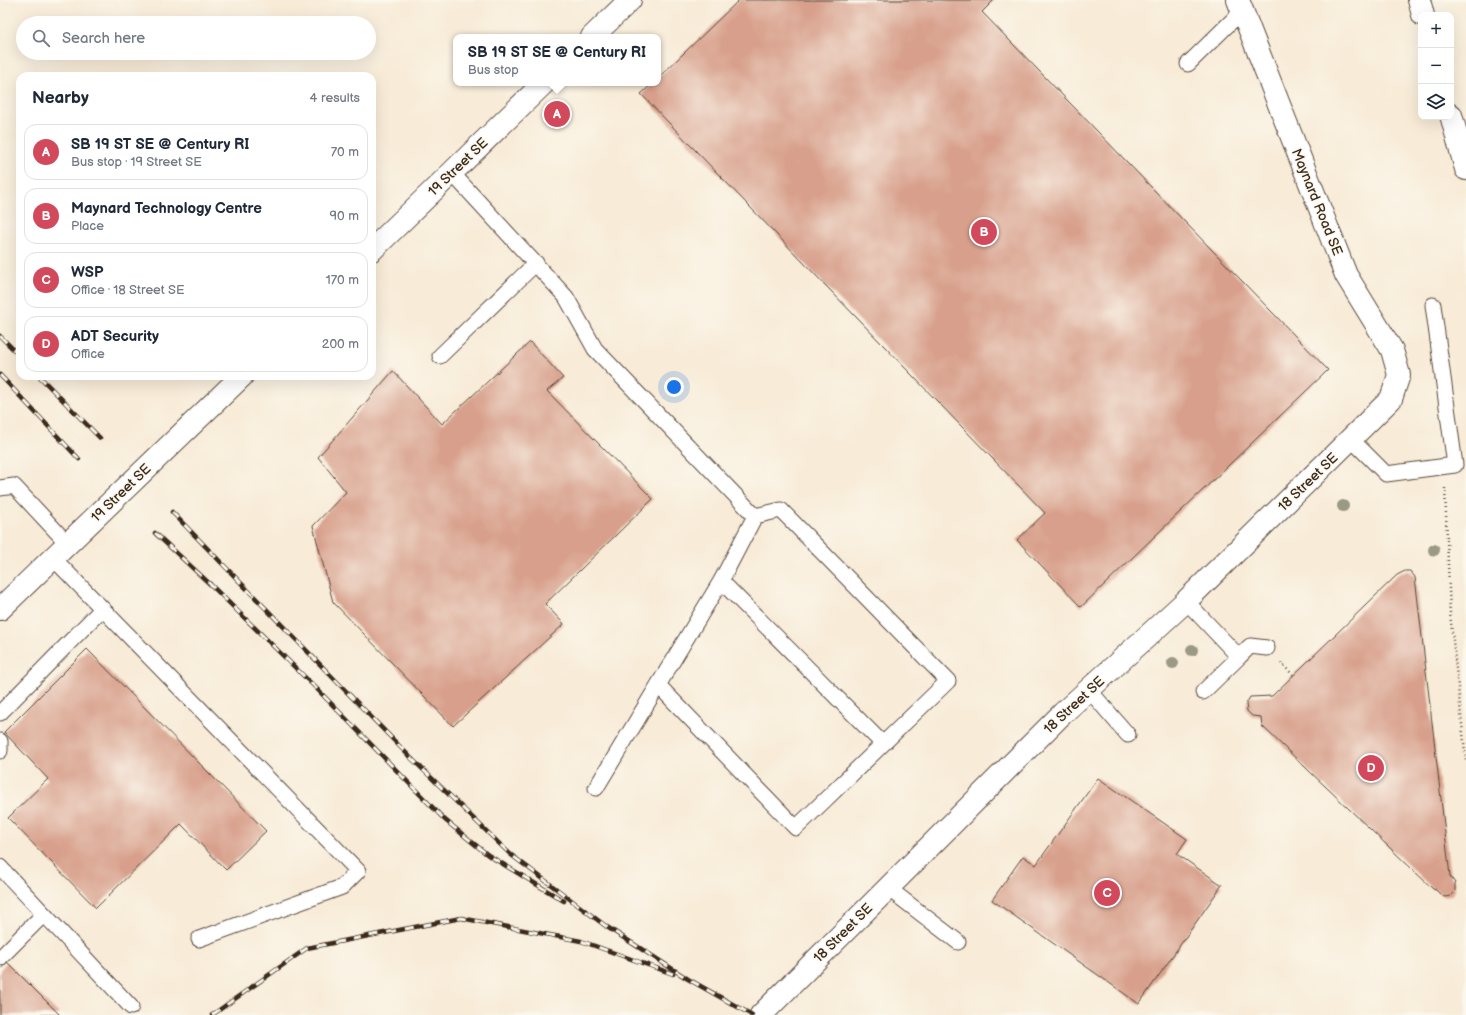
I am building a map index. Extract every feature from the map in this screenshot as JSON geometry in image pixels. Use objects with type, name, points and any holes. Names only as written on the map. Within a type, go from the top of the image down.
[{"type":"street","points":[[595,34],[630,0]]},
{"type":"street","points":[[1419,0],[1422,12]]},
{"type":"street","name":"Maynard Road SE","points":[[1240,6],[1346,275],[1392,350],[1399,375],[1391,399]]},
{"type":"street","name":"19 Street SE","points":[[376,246],[541,86]]},
{"type":"street","points":[[1452,120],[1466,169]]},
{"type":"street","name":"19 Street SE","points":[[0,609],[238,380]]},
{"type":"street","name":"18 Street SE","points":[[761,1015],[1063,713],[1090,691],[1186,601],[1352,440],[1391,399]]},
{"type":"lane","points":[[1188,64],[1240,6]]},
{"type":"lane","points":[[452,173],[566,297],[595,349],[754,516]]},
{"type":"lane","points":[[440,356],[536,263]]},
{"type":"lane","points":[[1352,440],[1386,474],[1455,465],[1433,305]]},
{"type":"lane","points":[[0,488],[14,486],[102,609],[358,871],[342,887],[199,939]]},
{"type":"lane","points":[[658,685],[796,828],[948,681],[781,510],[754,516]]},
{"type":"lane","points":[[596,788],[721,581],[754,516]]},
{"type":"lane","points":[[721,581],[883,744]]},
{"type":"lane","points":[[1186,601],[1239,657]]},
{"type":"lane","points":[[0,713],[102,609]]},
{"type":"lane","points":[[1203,692],[1250,646],[1267,648]]},
{"type":"lane","points":[[1090,691],[1128,735]]},
{"type":"lane","points":[[0,741],[0,751]]},
{"type":"lane","points":[[0,867],[131,1007]]},
{"type":"lane","points":[[888,888],[958,942]]},
{"type":"lane","points":[[0,958],[44,914]]},
{"type":"path","points":[[1445,480],[1450,613],[1466,761]]},
{"type":"building","points":[[739,0],[994,0],[982,12],[1328,370],[1081,607],[1017,540],[1045,513],[641,94],[650,86],[661,86],[661,75]]},
{"type":"building","points":[[530,342],[563,378],[547,391],[653,499],[545,604],[564,624],[453,726],[333,602],[313,526],[346,492],[318,457],[393,371],[442,424]]},
{"type":"building","points":[[1405,571],[1410,571],[1415,577],[1450,876],[1455,883],[1455,891],[1450,896],[1445,897],[1433,889],[1262,726],[1261,717],[1252,716],[1247,711],[1246,704],[1250,697],[1272,696],[1397,575]]},
{"type":"building","points":[[87,649],[266,831],[226,870],[181,824],[96,908],[8,818],[48,779],[4,732]]},
{"type":"building","points":[[1098,778],[1187,839],[1177,854],[1222,885],[1139,1004],[992,900],[1023,856],[1036,865]]},
{"type":"building","points":[[7,962],[60,1015],[0,1015],[0,970]]},
{"type":"railway","points":[[0,336],[16,352]]},
{"type":"railway","points":[[0,375],[79,459]]},
{"type":"railway","points":[[43,380],[100,438]]},
{"type":"railway","points":[[172,512],[410,757],[510,854],[607,927],[688,979],[752,1015]]},
{"type":"railway","points":[[155,533],[211,585],[316,688],[445,820],[488,855],[564,901]]},
{"type":"railway","points":[[212,1015],[307,948],[461,918],[581,941],[673,974]]},
{"type":"place","name":"SB 19 ST SE @ Century RI","points":[[557,114]]},
{"type":"place","name":"Maynard Technology Centre","points":[[984,232]]},
{"type":"place","name":"ADT Security","points":[[1371,768]]},
{"type":"place","name":"WSP","points":[[1107,893]]}]
